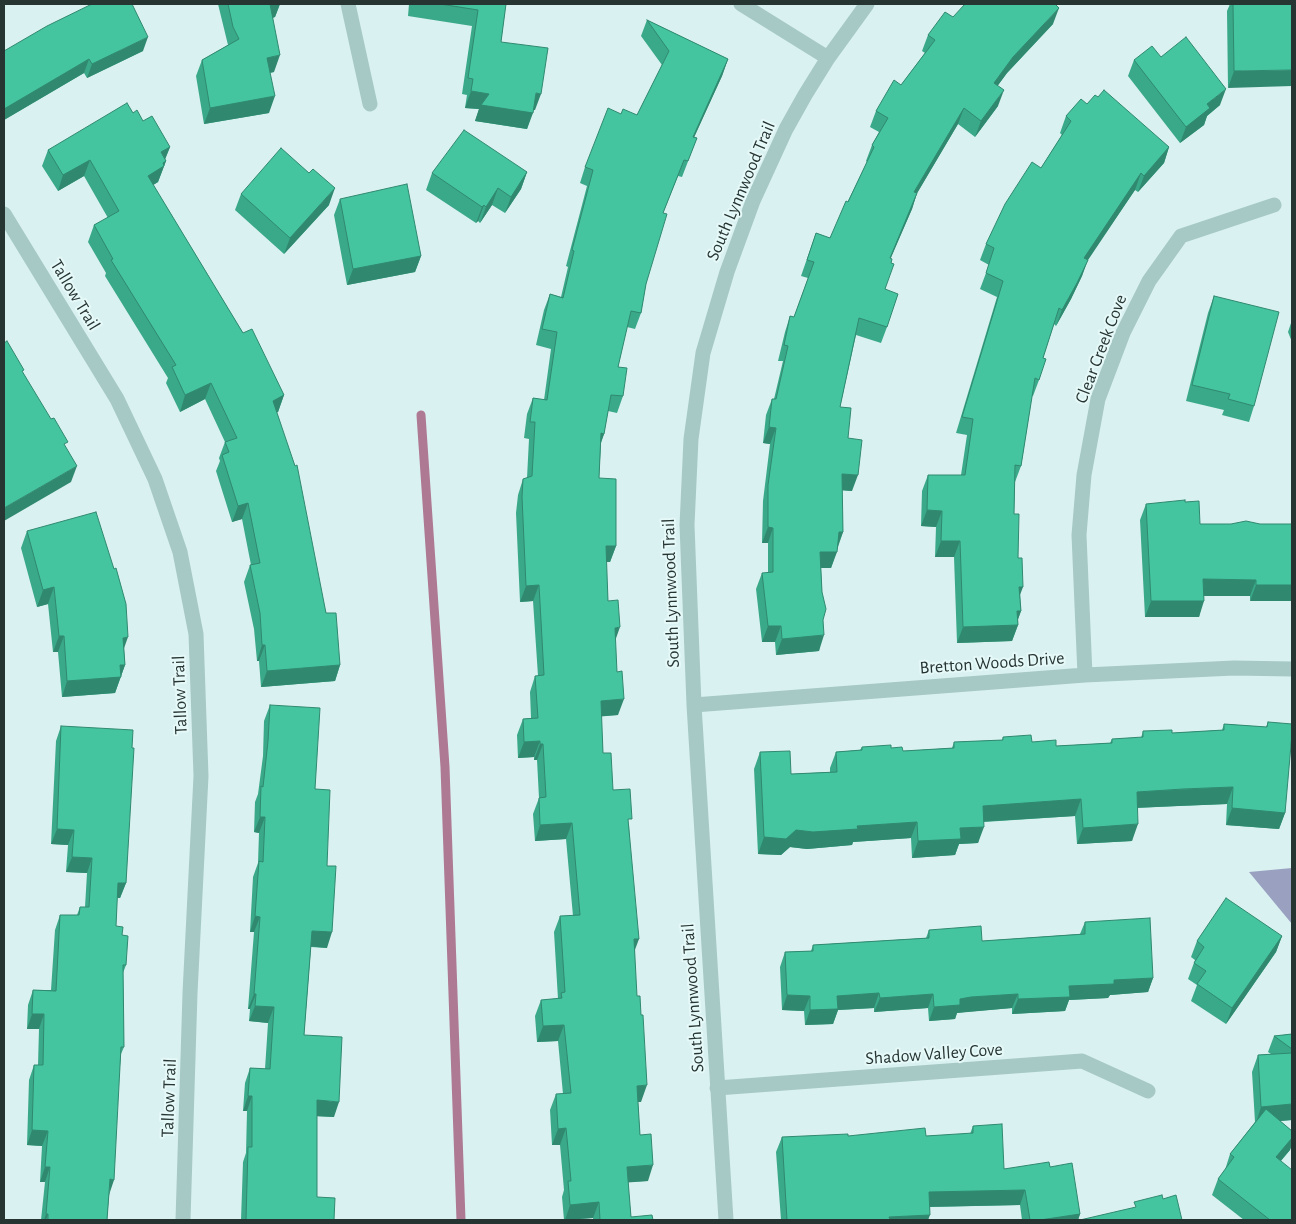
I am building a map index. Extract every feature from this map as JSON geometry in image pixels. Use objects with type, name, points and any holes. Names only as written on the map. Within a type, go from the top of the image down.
[{"type":"street","points":[[348,4],[370,104]]},
{"type":"street","points":[[741,4],[828,58]]},
{"type":"street","name":"South Lynnwood Trail","points":[[726,1220],[694,705],[687,525],[690,439],[704,353],[727,272],[753,201],[786,129],[828,58],[867,4]]},
{"type":"street","name":"Clear Creek Cove","points":[[1085,675],[1079,535],[1084,475],[1098,399],[1123,333],[1149,281],[1181,236],[1274,205]]},
{"type":"street","name":"Tallow Trail","points":[[4,214],[117,400],[155,479],[180,552],[196,634],[201,776],[190,993],[183,1220]]},
{"type":"street","name":"Bretton Woods Drive","points":[[694,705],[1085,675],[1234,668],[1292,669]]},
{"type":"street","name":"Shadow Valley Cove","points":[[717,1088],[1082,1061],[1148,1091]]},
{"type":"shaded area","points":[[1292,868],[1292,924],[1249,872]]},
{"type":"building","points":[[92,4],[132,4],[148,37],[92,64],[89,59],[4,109],[4,51],[47,26]]},
{"type":"building","points":[[228,4],[270,4],[280,55],[267,58],[275,96],[210,108],[202,60],[239,39],[233,27]]},
{"type":"building","points":[[440,4],[506,4],[501,42],[548,48],[541,94],[536,93],[533,113],[481,105],[489,94],[471,91],[473,79],[468,78],[478,10]]},
{"type":"building","points":[[965,4],[1055,4],[1059,8],[1013,57],[994,83],[1004,90],[981,121],[964,108],[914,192],[917,193],[890,258],[892,259],[891,263],[894,264],[885,289],[898,294],[887,327],[859,318],[840,407],[851,408],[848,438],[862,440],[858,475],[842,474],[843,532],[839,532],[837,552],[820,552],[822,592],[826,609],[823,620],[824,635],[782,639],[781,626],[768,626],[762,573],[773,572],[773,528],[768,527],[768,485],[776,428],[769,427],[772,399],[776,399],[788,346],[784,345],[790,316],[794,317],[814,262],[807,260],[816,233],[830,238],[846,201],[848,202],[874,147],[872,145],[888,118],[876,111],[894,80],[901,85],[935,40],[928,35],[945,12],[953,17]]},
{"type":"building","points":[[1233,4],[1292,4],[1292,70],[1234,71]]},
{"type":"building","points":[[647,20],[728,59],[693,137],[697,138],[688,161],[684,160],[663,213],[667,214],[646,284],[641,313],[631,311],[618,367],[627,368],[623,396],[611,395],[604,434],[601,433],[599,478],[616,479],[616,546],[606,546],[608,601],[618,600],[620,627],[615,628],[617,672],[622,671],[624,699],[601,701],[603,753],[611,753],[613,790],[630,789],[632,819],[628,819],[639,939],[634,939],[637,996],[640,996],[641,1015],[643,1015],[647,1085],[637,1086],[640,1135],[651,1134],[653,1165],[627,1167],[631,1217],[652,1215],[653,1220],[600,1220],[599,1202],[570,1205],[568,1181],[571,1181],[566,1128],[558,1129],[556,1094],[571,1093],[564,1025],[543,1026],[541,1000],[562,998],[561,993],[565,992],[560,916],[580,915],[572,823],[540,825],[539,798],[546,797],[543,744],[540,744],[540,741],[524,742],[523,719],[538,718],[535,676],[544,675],[539,585],[526,586],[522,497],[523,479],[532,476],[535,422],[530,422],[533,398],[547,400],[557,332],[542,329],[550,294],[563,298],[574,251],[572,250],[593,170],[585,167],[608,108],[621,114],[623,109],[637,115],[669,51]]},
{"type":"building","points":[[1186,37],[1226,89],[1207,104],[1210,108],[1186,127],[1134,60],[1152,46],[1161,57]]},
{"type":"building","points":[[1104,90],[1169,147],[1144,176],[1141,173],[1084,258],[1088,260],[1077,283],[1062,310],[1059,308],[1043,358],[1046,359],[1039,380],[1035,378],[1021,466],[1015,465],[1014,514],[1019,514],[1018,558],[1022,558],[1023,587],[1019,587],[1021,611],[1017,611],[1018,625],[963,627],[960,541],[941,541],[942,511],[927,510],[928,475],[965,475],[973,419],[962,417],[1003,281],[986,273],[994,248],[986,244],[1005,204],[1032,162],[1041,168],[1071,121],[1066,116],[1081,99],[1087,104],[1095,95],[1098,97]]},
{"type":"building","points":[[127,103],[133,113],[137,110],[143,121],[152,116],[170,147],[161,152],[166,161],[163,163],[164,166],[148,176],[243,333],[252,329],[284,395],[273,401],[295,466],[297,465],[326,613],[336,613],[340,665],[267,671],[265,645],[262,645],[260,613],[250,565],[260,563],[248,503],[238,506],[222,455],[229,452],[225,442],[237,438],[211,383],[185,395],[172,367],[176,365],[111,260],[113,259],[94,225],[119,211],[90,160],[63,175],[48,150]]},
{"type":"building","points":[[464,130],[527,172],[511,197],[498,188],[486,207],[484,205],[482,207],[432,173]]},
{"type":"building","points":[[281,148],[309,173],[313,169],[335,188],[290,238],[241,194]]},
{"type":"building","points":[[407,184],[421,256],[353,269],[340,199]]},
{"type":"building","points":[[1214,296],[1279,312],[1254,406],[1228,399],[1230,394],[1192,385]]},
{"type":"building","points":[[7,341],[24,370],[22,371],[51,419],[54,418],[68,442],[64,444],[77,466],[4,508],[4,343]]},
{"type":"building","points":[[1185,500],[1185,502],[1199,501],[1200,524],[1231,524],[1246,521],[1260,524],[1292,524],[1292,585],[1256,585],[1256,580],[1203,579],[1204,601],[1151,601],[1146,504]]},
{"type":"building","points":[[96,512],[114,569],[116,568],[126,604],[128,637],[123,638],[125,665],[120,665],[121,677],[67,681],[64,636],[59,636],[54,587],[43,590],[27,531]]},
{"type":"building","points":[[270,705],[320,708],[315,789],[330,790],[327,866],[336,866],[332,932],[312,931],[304,1035],[342,1037],[339,1102],[317,1100],[317,1197],[335,1198],[334,1220],[246,1220],[248,1147],[252,1147],[252,1096],[248,1096],[250,1068],[270,1069],[274,1007],[255,1006],[256,994],[254,994],[260,917],[255,916],[259,861],[263,862],[265,817],[260,817],[261,786],[263,787]]},
{"type":"building","points":[[1268,722],[1292,724],[1285,813],[1232,808],[1233,787],[1183,789],[1137,792],[1138,824],[1083,828],[1081,799],[983,806],[984,827],[960,828],[961,839],[918,841],[917,822],[857,826],[858,829],[813,832],[796,830],[786,839],[764,837],[760,752],[790,751],[791,774],[837,772],[836,752],[862,750],[862,747],[891,745],[891,748],[902,747],[903,751],[954,748],[954,742],[1003,740],[1003,737],[1031,735],[1032,742],[1056,740],[1056,746],[1112,743],[1112,739],[1143,737],[1143,731],[1172,730],[1172,733],[1224,730],[1224,724],[1267,727]]},
{"type":"building","points":[[61,726],[133,730],[132,748],[134,748],[126,883],[118,883],[116,926],[123,927],[122,935],[128,936],[126,965],[123,965],[124,1047],[121,1047],[114,1180],[110,1179],[107,1220],[48,1220],[48,1214],[46,1214],[50,1167],[45,1167],[48,1131],[32,1130],[34,1065],[43,1065],[44,1014],[32,1014],[33,990],[56,991],[60,915],[79,915],[80,907],[89,907],[92,858],[72,857],[74,830],[57,829]]},
{"type":"building","points":[[1226,898],[1282,936],[1232,1008],[1197,984],[1206,971],[1194,963],[1204,947],[1197,941]]},
{"type":"building","points":[[1150,918],[1153,978],[1114,980],[1114,984],[1069,986],[1070,997],[1018,999],[1018,994],[971,997],[960,999],[960,1005],[934,1007],[933,994],[880,998],[879,993],[837,996],[838,1009],[810,1010],[810,996],[787,995],[785,952],[813,951],[813,945],[929,938],[929,930],[981,926],[982,941],[1085,934],[1085,922]]},
{"type":"building","points":[[1292,1034],[1292,1049],[1274,1036]]},
{"type":"building","points":[[1292,1053],[1292,1104],[1261,1107],[1258,1055]]},
{"type":"building","points":[[1266,1109],[1292,1131],[1292,1138],[1276,1157],[1292,1170],[1292,1220],[1270,1220],[1218,1179],[1234,1157],[1230,1154]]},
{"type":"building","points":[[1002,1124],[1004,1169],[1049,1162],[1050,1167],[1072,1163],[1080,1214],[1030,1220],[1025,1190],[929,1192],[930,1215],[889,1217],[890,1220],[787,1220],[782,1137],[848,1134],[848,1136],[925,1128],[926,1136],[973,1133],[973,1126]]},
{"type":"building","points":[[1162,1195],[1163,1199],[1176,1195],[1182,1220],[1080,1220],[1136,1207],[1134,1202]]},
{"type":"waterway","points":[[421,415],[445,767],[461,1220]]}]
